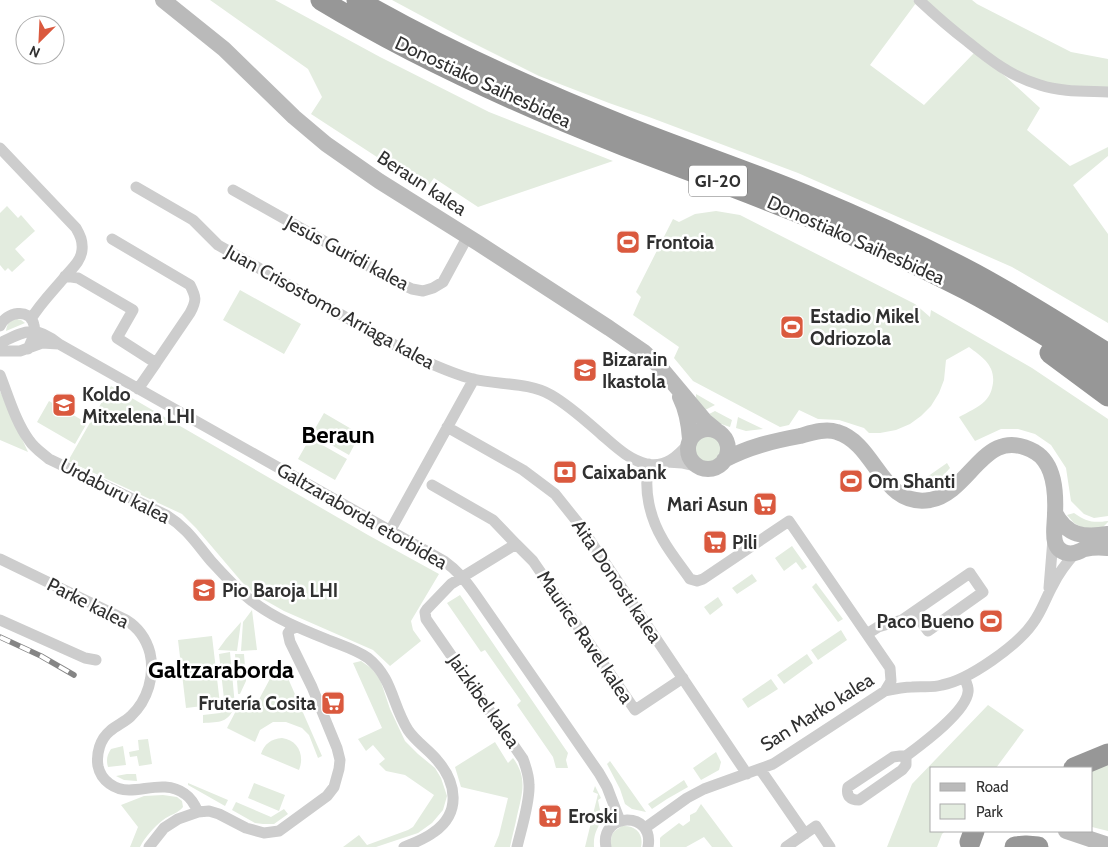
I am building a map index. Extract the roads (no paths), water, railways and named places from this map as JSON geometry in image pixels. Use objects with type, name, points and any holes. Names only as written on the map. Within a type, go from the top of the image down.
[{"type":"highway","name":"Donostiako Saihesbidea","points":[[321,0],[414,52],[508,97],[615,142],[834,227],[916,264],[993,306],[1108,375]]},
{"type":"highway","name":"Donostiako Saihesbidea","points":[[357,0],[422,36],[516,80],[631,128],[805,195],[879,227],[962,267],[1108,354]]},
{"type":"highway","points":[[962,267],[990,274],[1017,285],[1042,302],[1108,338]]},
{"type":"highway","points":[[993,306],[1010,324],[1108,396]]},
{"type":"highway","points":[[1076,767],[1108,754]]},
{"type":"highway","points":[[1015,847],[1038,847]]},
{"type":"street","name":"Beraun kalea","points":[[163,0],[224,49],[301,123],[326,144],[644,352],[659,366],[705,421],[717,431]]},
{"type":"street","points":[[919,0],[940,20],[986,56],[1004,70],[1019,78],[1040,86],[1061,90],[1108,92]]},
{"type":"street","points":[[0,148],[76,228],[82,242],[80,257],[31,319]]},
{"type":"street","name":"Juan Crisostomo Arriaga kalea","points":[[136,187],[193,220],[218,245],[416,357],[474,379],[534,388],[549,393],[563,402],[621,451],[637,461],[649,464],[682,463],[699,467]]},
{"type":"street","name":"Jesús Guridi kalea","points":[[233,190],[412,289],[423,291],[443,282],[468,236]]},
{"type":"street","points":[[112,239],[190,284],[196,297],[190,313],[138,388]]},
{"type":"street","points":[[65,276],[78,278],[133,310],[117,338],[156,363]]},
{"type":"street","points":[[0,325],[5,318],[18,313],[24,314],[31,319],[34,324],[34,331],[28,349]]},
{"type":"street","points":[[0,343],[20,334],[34,331]]},
{"type":"street","name":"Galtzaraborda etorbidea","points":[[34,331],[49,335],[59,344],[444,561],[455,569],[463,576],[599,773],[607,787],[620,820]]},
{"type":"street","points":[[0,351],[20,351],[42,343],[59,344]]},
{"type":"street","name":"Urdaburu kalea","points":[[0,375],[22,430],[39,451],[50,459],[158,511],[176,522],[185,529],[212,562],[254,603],[272,615],[297,627],[353,650],[377,666],[385,677],[409,732],[436,758],[446,771],[453,794],[452,812],[447,820],[433,834],[404,847]]},
{"type":"street","points":[[390,531],[474,379]]},
{"type":"street","name":"Beraun kalea","points":[[672,382],[686,410],[689,441]]},
{"type":"street","name":"Aita Donosti kalea","points":[[447,427],[524,470],[554,494],[580,524],[747,774]]},
{"type":"street","points":[[667,462],[675,457],[698,431],[704,429],[764,443]]},
{"type":"street","points":[[724,460],[764,443],[823,430],[837,432],[860,446],[892,488],[901,495],[911,499],[931,500],[947,494],[956,488],[984,457],[994,450],[1007,446],[1022,446],[1036,453],[1046,462],[1052,475],[1055,542],[1060,549],[1067,553],[1075,553],[1093,547],[1108,548]]},
{"type":"street","points":[[689,441],[688,454],[691,460],[699,467],[714,468],[724,460],[728,448],[723,435],[717,431]]},
{"type":"street","points":[[649,464],[647,474],[648,505],[662,540],[690,579],[697,581],[703,578],[789,521],[896,676],[914,686],[922,687]]},
{"type":"street","name":"Maurice Ravel kalea","points":[[432,486],[493,520],[533,561],[635,710],[683,678]]},
{"type":"street","points":[[1055,513],[1062,524],[1071,531],[1083,536],[1105,538]]},
{"type":"street","name":"San Marko kalea","points":[[1048,595],[1054,532]]},
{"type":"street","name":"San Marko kalea","points":[[645,828],[687,798],[704,789],[773,764],[885,690],[944,685],[984,666],[1025,632],[1038,615],[1062,569],[1075,553],[1085,543],[1105,538]]},
{"type":"street","points":[[463,576],[516,544]]},
{"type":"street","name":"Parke kalea","points":[[0,559],[126,620],[134,625],[144,637],[150,652],[152,666],[152,676],[147,692],[132,715],[106,735],[98,755],[99,767],[104,778],[122,790],[158,787],[180,791],[186,794],[193,802],[198,812]]},
{"type":"street","points":[[867,634],[878,626],[902,620],[970,573],[983,592],[928,631],[914,612]]},
{"type":"street","name":"Jaizkibel kalea","points":[[463,576],[451,584],[427,608],[425,612],[426,619],[523,759],[528,774],[529,786],[528,799],[517,847]]},
{"type":"street","points":[[0,620],[85,658],[96,660]]},
{"type":"street","points":[[149,847],[164,828],[178,819],[198,812],[208,811],[219,814],[246,828],[264,833],[279,832],[328,796],[334,787],[340,760],[312,687],[290,642],[288,633],[291,629],[297,627]]},
{"type":"street","points":[[885,690],[890,681],[890,668]]},
{"type":"street","points":[[906,756],[906,765],[902,770],[859,800],[853,800],[849,797],[848,787],[893,757],[906,756],[938,731],[963,705],[968,694],[964,677]]},
{"type":"street","points":[[760,769],[805,834]]},
{"type":"street","points":[[606,847],[605,838],[607,832],[614,823],[620,820],[631,820],[641,824],[648,835],[648,847]]},
{"type":"street","points":[[786,847],[816,826],[830,847]]},
{"type":"street","points":[[1069,832],[1108,845]]},
{"type":"railway","points":[[0,637],[41,656],[74,675]]},
{"type":"place","name":"Frontoia","points":[[628,242]]},
{"type":"place","name":"Estadio Mikel Odriozola","points":[[792,327]]},
{"type":"place","name":"Bizarain Ikastola","points":[[585,370]]},
{"type":"place","name":"Koldo Mitxelena LHI","points":[[64,405]]},
{"type":"place","name":"Caixabank","points":[[565,472]]},
{"type":"place","name":"Om Shanti","points":[[851,481]]},
{"type":"place","name":"Mari Asun","points":[[765,504]]},
{"type":"place","name":"Pili","points":[[715,542]]},
{"type":"place","name":"Pio Baroja LHI","points":[[204,590]]},
{"type":"place","name":"Paco Bueno","points":[[991,621]]},
{"type":"place","name":"Frutería Cosita","points":[[333,703]]},
{"type":"place","name":"Eroski","points":[[550,816]]},
{"type":"district","name":"Beraun","points":[[338,434]]},
{"type":"district","name":"Galtzaraborda","points":[[221,669]]}]
